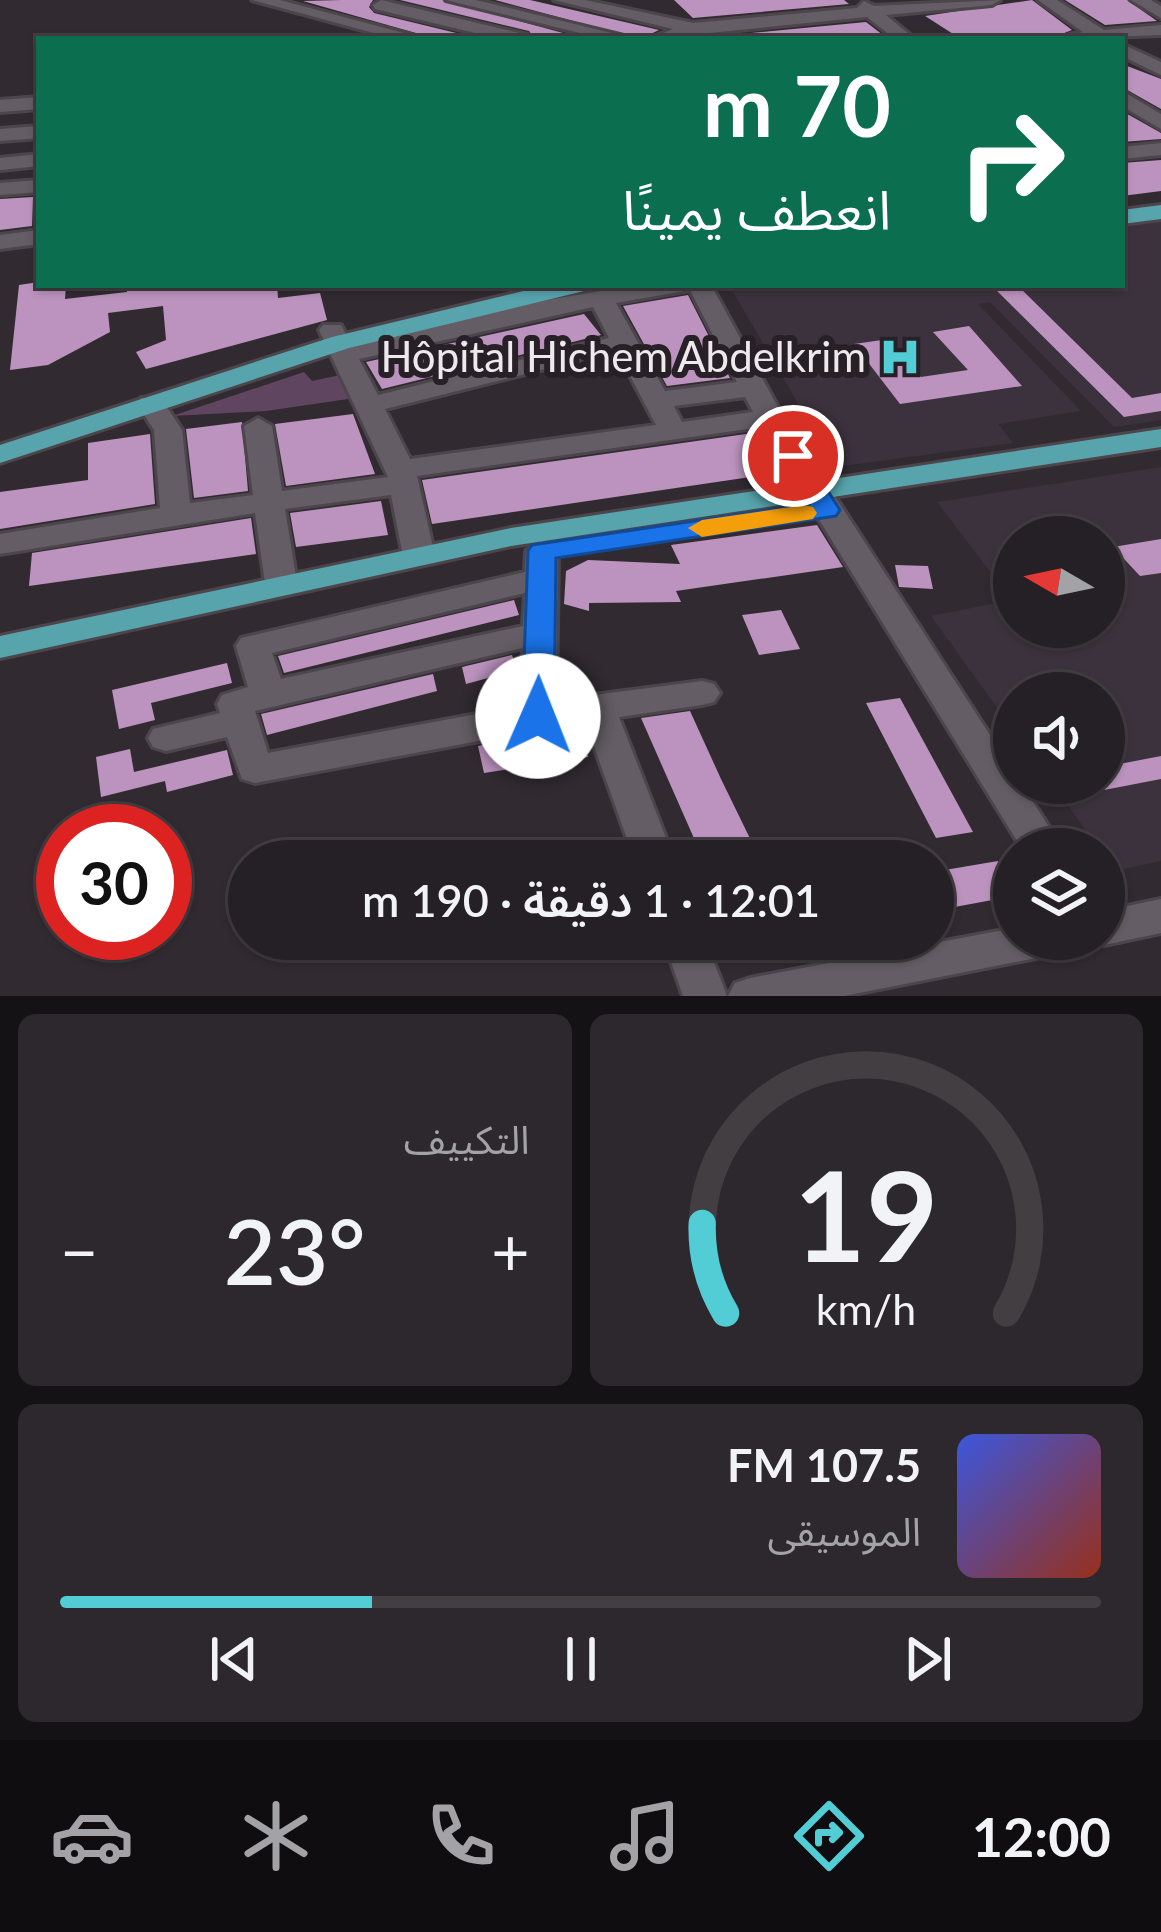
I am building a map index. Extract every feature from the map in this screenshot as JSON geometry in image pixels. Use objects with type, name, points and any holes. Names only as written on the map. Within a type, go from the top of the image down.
[{"type":"main road","points":[[1125,211],[1161,200]]},
{"type":"main road","points":[[1125,211],[1161,212]]},
{"type":"main road","points":[[0,454],[506,288]]},
{"type":"main road","points":[[0,439],[340,342],[589,291]]},
{"type":"main road","points":[[0,664],[360,585],[542,565],[821,501],[1161,438]]},
{"type":"main road","points":[[0,647],[281,584],[596,523],[821,501],[1161,456]]},
{"type":"street","points":[[260,0],[405,36]]},
{"type":"street","points":[[304,11],[330,0]]},
{"type":"street","points":[[454,0],[614,36]]},
{"type":"street","points":[[344,21],[387,3],[482,35],[558,0],[699,34],[864,6],[992,0]]},
{"type":"street","points":[[668,0],[699,34]]},
{"type":"street","points":[[762,0],[803,36]]},
{"type":"street","points":[[1046,0],[1101,36]]},
{"type":"street","points":[[1139,0],[1161,13]]},
{"type":"street","points":[[864,6],[902,36]]},
{"type":"street","points":[[550,36],[604,9]]},
{"type":"street","points":[[1111,36],[1161,30]]},
{"type":"street","points":[[1127,55],[1161,69]]},
{"type":"street","points":[[1125,99],[1157,118]]},
{"type":"street","points":[[0,106],[36,103]]},
{"type":"street","points":[[1125,118],[1157,118]]},
{"type":"street","points":[[0,135],[36,132]]},
{"type":"street","points":[[0,164],[36,160]]},
{"type":"street","points":[[0,190],[36,185]]},
{"type":"street","points":[[0,242],[36,237]]},
{"type":"street","points":[[589,291],[636,288]]},
{"type":"street","points":[[701,288],[770,418],[1029,828]]},
{"type":"street","points":[[589,291],[627,340],[673,430]]},
{"type":"street","points":[[370,405],[627,340]]},
{"type":"street","points":[[340,342],[402,476],[419,556]]},
{"type":"street","points":[[658,400],[754,388]]},
{"type":"street","points":[[151,404],[168,430],[176,514]]},
{"type":"street","points":[[0,544],[272,502],[673,430],[770,418]]},
{"type":"street","points":[[258,425],[281,584]]},
{"type":"street","points":[[268,694],[254,646],[542,565],[538,716]]},
{"type":"street","points":[[540,633],[235,704],[255,769],[538,716],[702,693]]},
{"type":"street","points":[[598,708],[647,840]]},
{"type":"street","points":[[166,738],[240,721]]},
{"type":"street","points":[[1125,924],[1161,916]]},
{"type":"street","points":[[750,996],[837,988],[993,951]]},
{"type":"street","points":[[692,960],[705,996]]},
{"type":"shaded area","name":"Hôpital Hichem Abdelkrim","points":[[1161,221],[1161,420],[1114,427],[990,302],[978,304],[1081,411],[998,424],[1013,443],[835,467],[731,288],[1125,288],[1125,226]]},
{"type":"shaded area","points":[[304,372],[312,381],[345,374],[355,398],[266,411],[172,416]]},
{"type":"shaded area","points":[[1161,467],[1161,861],[1125,869],[1125,828],[1084,828],[1067,804],[1125,804],[1125,672],[993,672],[993,702],[931,616],[993,604],[993,648],[1125,648],[1125,516],[993,516],[993,575],[937,502]]},
{"type":"building","points":[[373,0],[369,7],[374,13],[469,36],[426,36],[303,1]]},
{"type":"building","points":[[400,0],[442,0],[574,36],[533,36],[529,31]]},
{"type":"building","points":[[495,0],[530,0],[659,30],[629,36]]},
{"type":"building","points":[[674,0],[844,0],[849,4],[693,18]]},
{"type":"building","points":[[1032,0],[1072,30],[1057,36],[956,36],[925,16]]},
{"type":"building","points":[[1065,0],[1127,0],[1157,21],[1105,25]]},
{"type":"building","points":[[866,22],[884,36],[721,36]]},
{"type":"building","points":[[1125,65],[1161,79],[1161,109],[1125,89]]},
{"type":"building","points":[[1125,113],[1161,133],[1161,139],[1125,142]]},
{"type":"building","points":[[1161,160],[1161,191],[1125,196],[1125,163]]},
{"type":"building","points":[[33,197],[32,226],[0,230],[0,199]]},
{"type":"building","points":[[36,282],[36,288],[66,288],[65,299],[127,292],[126,288],[277,288],[278,298],[320,293],[327,320],[146,369],[136,352],[166,340],[163,306],[108,313],[110,332],[48,365],[10,370],[19,285]]},
{"type":"building","points":[[994,288],[1020,288],[1132,398],[1161,393],[1161,411],[1124,417]]},
{"type":"building","points":[[688,295],[730,378],[667,386],[623,306]]},
{"type":"building","points":[[584,314],[601,335],[382,389],[366,362]]},
{"type":"building","points":[[969,326],[1022,386],[900,404],[854,344],[889,339],[921,377],[968,370],[933,332]]},
{"type":"building","points":[[353,414],[375,474],[286,486],[275,424]]},
{"type":"building","points":[[242,422],[248,491],[194,498],[186,429]]},
{"type":"building","points":[[760,432],[785,472],[432,524],[422,480]]},
{"type":"building","points":[[150,434],[155,504],[0,529],[0,492],[88,480],[88,443]]},
{"type":"building","points":[[381,501],[388,535],[296,547],[290,513]]},
{"type":"building","points":[[251,518],[256,554],[29,586],[32,553]]},
{"type":"building","points":[[817,525],[843,567],[676,591],[681,602],[589,603],[589,611],[564,604],[566,571],[588,560],[680,564],[671,545]]},
{"type":"building","points":[[1161,539],[1161,573],[1140,576],[1125,560],[1125,545]]},
{"type":"building","points":[[895,565],[928,566],[933,589],[899,587]]},
{"type":"building","points":[[514,600],[519,615],[284,673],[278,656]]},
{"type":"building","points":[[781,610],[800,649],[759,655],[742,615]]},
{"type":"building","points":[[512,655],[517,670],[466,684],[462,667]]},
{"type":"building","points":[[227,663],[232,683],[151,703],[155,720],[119,729],[112,690]]},
{"type":"building","points":[[433,674],[437,691],[267,735],[261,714]]},
{"type":"building","points":[[900,698],[973,832],[936,838],[866,703]]},
{"type":"building","points":[[690,711],[751,840],[695,840],[641,718]]},
{"type":"building","points":[[579,727],[588,757],[484,773],[478,746]]},
{"type":"building","points":[[130,749],[134,772],[227,750],[233,775],[167,792],[165,781],[101,797],[96,757]]},
{"type":"building","points":[[1161,756],[1161,779],[1125,786],[1125,763]]},
{"type":"building","points":[[993,862],[993,900],[954,907],[954,868]]},
{"type":"slow traffic","points":[[702,528],[804,513]]},
{"type":"place","name":"Hôpital Hichem Abdelkrim","points":[[900,357]]},
{"type":"route","points":[[538,716],[542,551],[826,510],[793,456]]}]
